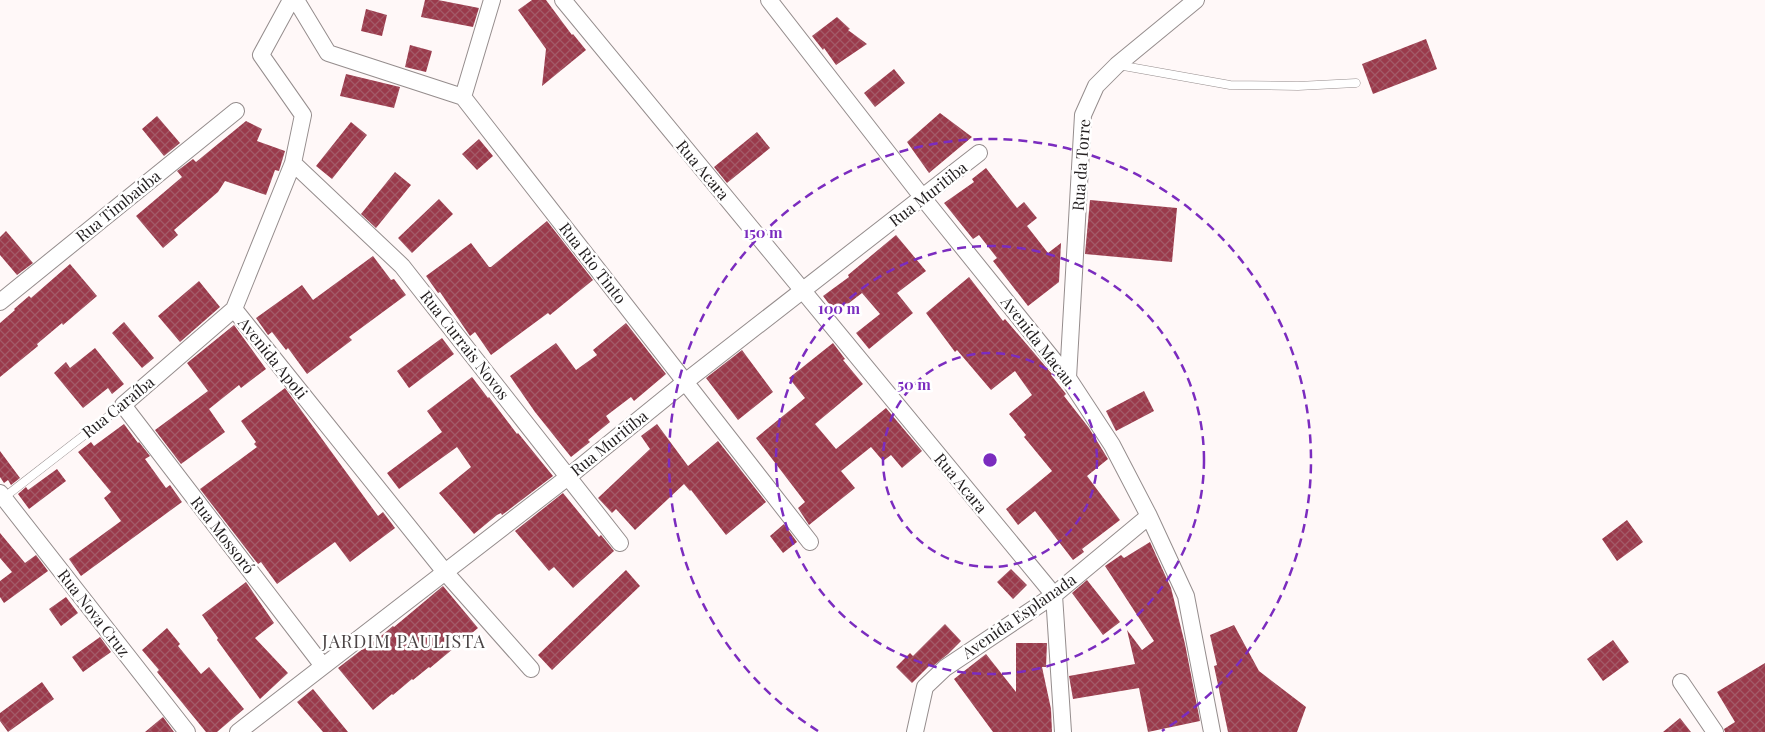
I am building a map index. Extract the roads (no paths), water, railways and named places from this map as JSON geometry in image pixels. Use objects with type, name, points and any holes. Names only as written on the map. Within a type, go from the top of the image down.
[{"type":"street","name":"Avenida Apoti","points":[[291,0],[261,55],[303,115],[293,163],[234,309],[445,572],[531,669]]},
{"type":"street","points":[[296,0],[328,53],[463,97],[492,0]]},
{"type":"street","name":"Rua Acara","points":[[563,0],[1054,595]]},
{"type":"street","name":"Avenida Macau","points":[[769,0],[1068,378],[1112,445],[1149,516],[1186,596],[1212,732]]},
{"type":"street","name":"Rua da Torre","points":[[1068,378],[1083,115],[1096,86],[1117,65],[1196,0]]},
{"type":"street","name":"Rua Rio Tinto","points":[[463,97],[810,542]]},
{"type":"street","name":"Rua Timbaúba","points":[[0,302],[236,111]]},
{"type":"street","name":"Rua Muritiba","points":[[238,732],[568,477],[685,382],[979,154]]},
{"type":"street","name":"Rua Currais Novos","points":[[293,163],[402,266],[620,543]]},
{"type":"street","name":"Rua Caraíba","points":[[123,405],[234,309]]},
{"type":"street","name":"Rua Mossoró","points":[[123,405],[323,666]]},
{"type":"street","name":"Rua Nova Cruz","points":[[1,497],[187,732]]},
{"type":"street","name":"Avenida Esplanada","points":[[915,732],[924,687],[945,668],[1054,595],[1149,516]]},
{"type":"street","points":[[1054,595],[1063,732]]},
{"type":"street","points":[[1681,682],[1715,732]]},
{"type":"lane","points":[[1117,65],[1230,85],[1298,86],[1356,83]]},
{"type":"lane","name":"Rua Caraíba","points":[[1,497],[123,405]]},
{"type":"district","name":"JARDIM PAULISTA","points":[[404,642]]}]
